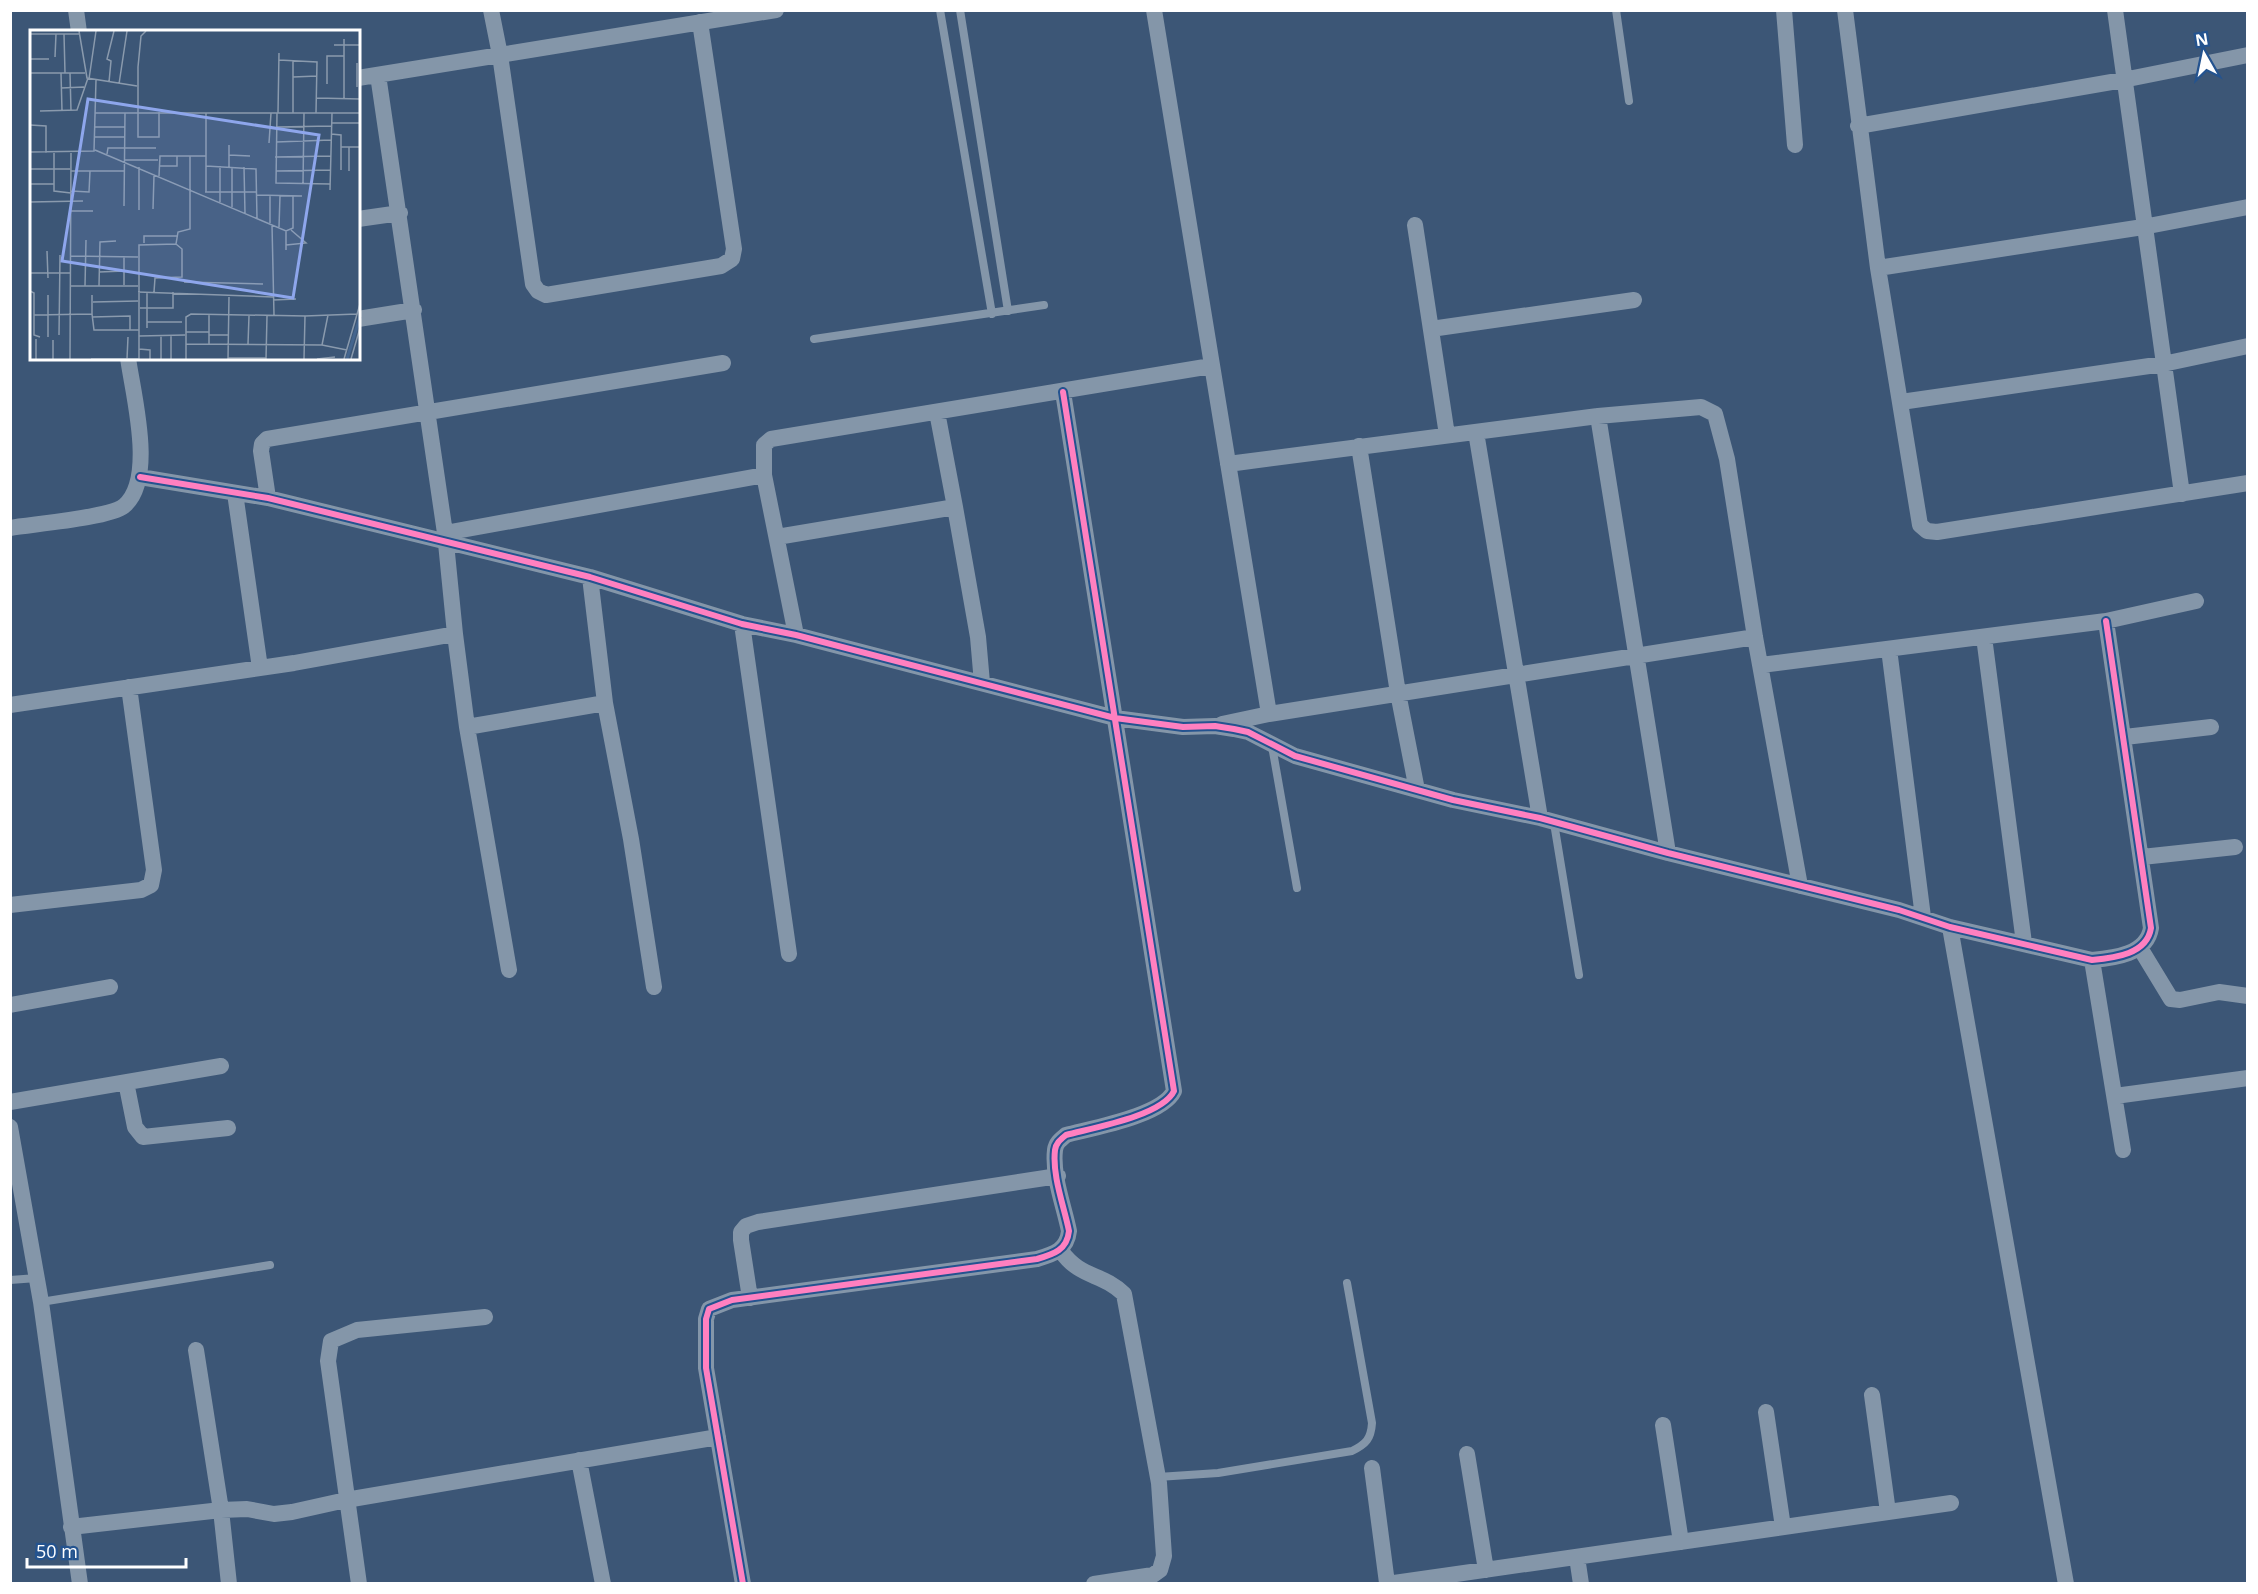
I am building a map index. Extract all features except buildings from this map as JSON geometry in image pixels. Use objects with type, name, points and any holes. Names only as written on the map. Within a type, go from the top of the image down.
[{"type":"street","points":[[76,10],[79,30]]},
{"type":"street","points":[[491,10],[500,55],[533,284],[538,291],[546,295],[721,266],[732,259],[734,249],[700,22]]},
{"type":"street","points":[[360,78],[776,10]]},
{"type":"street","points":[[1154,10],[1210,366],[1269,714]]},
{"type":"street","points":[[1784,10],[1795,145]]},
{"type":"street","points":[[1845,10],[1858,126],[1878,268],[1901,402],[1916,513],[1920,525],[1927,531],[1937,532],[2247,483]]},
{"type":"street","points":[[2115,10],[2143,227],[2182,494]]},
{"type":"street","points":[[1858,126],[2123,80],[2247,55]]},
{"type":"street","points":[[378,75],[446,538],[467,727],[509,970]]},
{"type":"street","points":[[1878,268],[2143,227],[2247,207]]},
{"type":"street","points":[[360,219],[400,213]]},
{"type":"street","points":[[1415,225],[1447,435]]},
{"type":"street","points":[[1431,328],[1634,300]]},
{"type":"street","points":[[360,319],[414,310]]},
{"type":"street","points":[[1901,402],[2163,364],[2247,346]]},
{"type":"street","points":[[10,528],[106,513],[123,506],[140,477],[140,442],[128,360]]},
{"type":"street","points":[[268,498],[261,451],[262,444],[267,439],[723,363]]},
{"type":"street","points":[[796,635],[764,475],[764,445],[771,439],[1210,366]]},
{"type":"street","points":[[743,1584],[706,1368],[706,1319],[709,1309],[717,1304],[750,1298],[1037,1259],[1061,1251],[1068,1239],[1069,1231],[1058,1176],[1055,1151],[1057,1142],[1066,1135],[1141,1114],[1163,1104],[1174,1090],[1063,392]]},
{"type":"street","points":[[1228,464],[1598,416],[1701,406],[1714,414],[1727,459],[1755,638],[1800,886]]},
{"type":"street","points":[[937,412],[978,637],[982,683]]},
{"type":"street","points":[[1598,416],[1668,853]]},
{"type":"street","points":[[1476,432],[1517,674],[1547,821]]},
{"type":"street","points":[[1359,446],[1398,693],[1417,790]]},
{"type":"street","points":[[446,538],[764,475]]},
{"type":"street","points":[[140,477],[268,498],[446,538],[590,577],[742,624],[796,635],[1115,718],[1183,727],[1215,726],[1269,714],[1755,638]]},
{"type":"street","points":[[235,493],[260,668]]},
{"type":"street","points":[[777,537],[955,507]]},
{"type":"street","points":[[590,577],[605,703],[631,839],[654,987]]},
{"type":"street","points":[[1761,666],[2106,621],[2196,601]]},
{"type":"street","points":[[1215,726],[1248,732],[1295,756],[1453,800],[1547,821],[1923,917],[1950,927],[2092,960],[2105,959],[2140,948],[2147,942],[2151,928],[2125,737],[2106,621]]},
{"type":"street","points":[[742,624],[789,954]]},
{"type":"street","points":[[10,705],[260,668],[455,634]]},
{"type":"street","points":[[1984,638],[2024,943]]},
{"type":"street","points":[[1889,649],[1923,917]]},
{"type":"street","points":[[10,905],[141,890],[151,885],[154,870],[129,687]]},
{"type":"street","points":[[467,727],[605,703]]},
{"type":"street","points":[[2125,737],[2211,727]]},
{"type":"street","points":[[2142,857],[2235,847]]},
{"type":"street","points":[[1950,927],[2066,1584]]},
{"type":"street","points":[[2140,948],[2171,999],[2180,1000],[2219,992],[2247,996]]},
{"type":"street","points":[[2092,960],[2123,1150]]},
{"type":"street","points":[[10,1005],[110,987]]},
{"type":"street","points":[[10,1102],[221,1066]]},
{"type":"street","points":[[2115,1096],[2247,1078]]},
{"type":"street","points":[[126,1082],[135,1127],[143,1137],[228,1128]]},
{"type":"street","points":[[10,1127],[41,1302],[80,1584]]},
{"type":"street","points":[[750,1298],[741,1240],[741,1232],[746,1226],[758,1222],[1058,1176]]},
{"type":"street","points":[[1061,1251],[1078,1270],[1099,1277],[1124,1294],[1158,1478],[1164,1556],[1160,1569],[1153,1575],[1094,1584]]},
{"type":"street","points":[[359,1584],[328,1361],[331,1341],[357,1330],[485,1317]]},
{"type":"street","points":[[196,1350],[221,1510],[229,1584]]},
{"type":"street","points":[[1872,1395],[1888,1512]]},
{"type":"street","points":[[1766,1412],[1783,1527]]},
{"type":"street","points":[[1663,1425],[1681,1542]]},
{"type":"street","points":[[71,1527],[221,1510],[247,1509],[274,1514],[718,1437]]},
{"type":"street","points":[[1467,1454],[1486,1570]]},
{"type":"street","points":[[579,1460],[603,1584]]},
{"type":"street","points":[[1372,1468],[1387,1583],[1951,1503]]},
{"type":"street","points":[[1577,1557],[1581,1584]]},
{"type":"lane","points":[[940,10],[992,314]]},
{"type":"lane","points":[[960,10],[1008,311]]},
{"type":"lane","points":[[1616,10],[1629,101]]},
{"type":"lane","points":[[814,339],[1044,305]]},
{"type":"lane","points":[[1272,746],[1297,888]]},
{"type":"lane","points":[[1547,821],[1579,975]]},
{"type":"lane","points":[[41,1302],[270,1265]]},
{"type":"lane","points":[[10,1280],[37,1278]]},
{"type":"lane","points":[[1158,1478],[1253,1467],[1352,1451],[1365,1444],[1371,1436],[1372,1423],[1347,1283]]},
{"type":"cycle path","points":[[743,1584],[706,1368],[706,1319],[709,1309],[732,1300],[1037,1259],[1054,1253],[1066,1243],[1069,1231],[1055,1170],[1056,1145],[1066,1135],[1141,1114],[1167,1100],[1174,1091],[1063,392]]},
{"type":"cycle path","points":[[140,477],[268,498],[590,577],[742,624],[796,635],[1115,718],[1183,727],[1215,726],[1248,732],[1295,756],[1453,800],[1540,818],[1668,853],[1899,910],[1950,927],[2092,960],[2120,956],[2137,949],[2148,937],[2151,928],[2106,621]]}]
